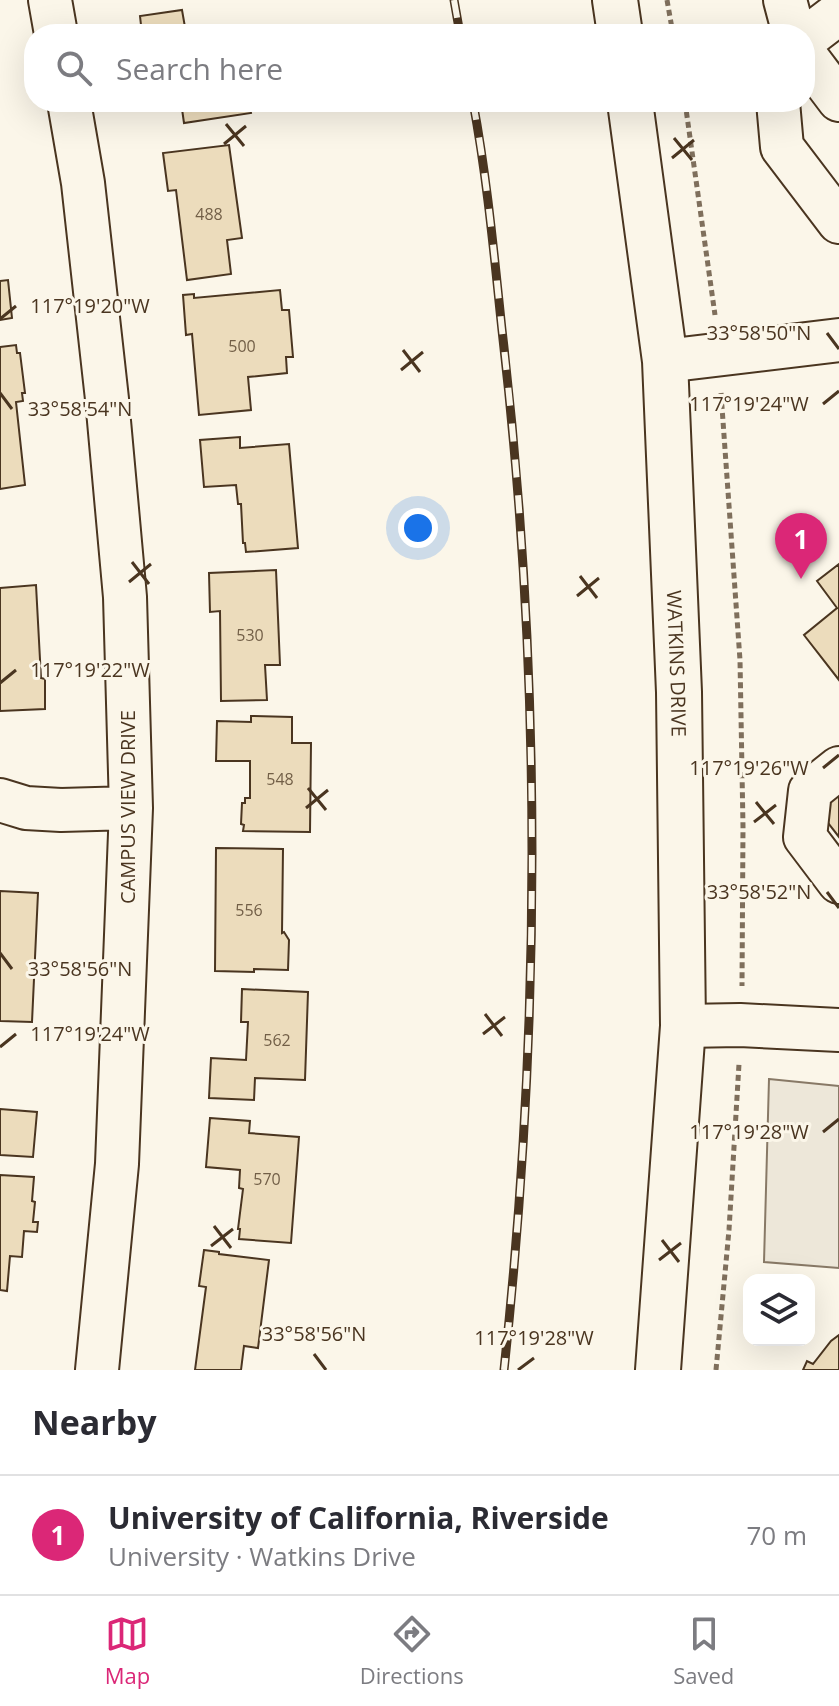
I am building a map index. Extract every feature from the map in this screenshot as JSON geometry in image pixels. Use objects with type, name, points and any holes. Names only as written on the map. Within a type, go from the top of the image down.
[{"type":"main road","points":[[615,0],[619,24]]},
{"type":"main road","name":"WATKINS DRIVE","points":[[631,112],[665,361],[679,692],[683,1026],[658,1370]]},
{"type":"street","points":[[50,0],[54,24]]},
{"type":"street","points":[[785,0],[791,24]]},
{"type":"street","points":[[815,31],[839,13]]},
{"type":"street","points":[[815,68],[839,100]]},
{"type":"street","name":"CAMPUS VIEW DRIVE","points":[[71,112],[83,183],[125,597],[131,808],[117,1164],[97,1370]]},
{"type":"street","points":[[779,112],[782,147],[839,222]]},
{"type":"street","points":[[665,361],[839,340]]},
{"type":"street","points":[[839,768],[810,791],[805,837],[839,882]]},
{"type":"street","points":[[0,800],[26,808],[131,808]]},
{"type":"street","points":[[683,1026],[752,1025],[839,1030]]},
{"type":"path","points":[[667,0],[671,24]]},
{"type":"path","points":[[686,112],[715,313]]},
{"type":"path","points":[[721,392],[740,660],[742,990]]},
{"type":"path","points":[[716,1370],[729,1230],[738,1070]]},
{"type":"shaded area","points":[[769,1079],[839,1086],[839,1268],[764,1262]]},
{"type":"building","points":[[182,10],[184,24],[141,24],[140,16]]},
{"type":"building","points":[[182,112],[251,113],[184,123]]},
{"type":"building","points":[[229,145],[242,238],[227,240],[231,274],[187,280],[176,190],[168,191],[163,153]]},
{"type":"building","points":[[8,280],[12,318],[0,320],[0,281]]},
{"type":"building","points":[[280,290],[282,310],[289,310],[293,357],[286,357],[287,373],[248,377],[251,410],[199,415],[192,334],[186,335],[183,295],[194,294],[194,298]]},
{"type":"building","points":[[16,345],[17,353],[20,353],[25,393],[22,393],[23,401],[16,402],[25,485],[0,489],[0,347]]},
{"type":"building","points":[[240,437],[240,448],[289,444],[298,548],[246,552],[236,485],[204,487],[200,440]]},
{"type":"building","points":[[839,564],[839,680],[804,635],[837,608],[817,581]]},
{"type":"building","points":[[276,570],[280,665],[265,665],[267,700],[221,701],[220,611],[210,612],[209,573]]},
{"type":"building","points":[[36,585],[45,709],[0,711],[0,588]]},
{"type":"building","points":[[251,716],[292,717],[292,743],[311,743],[310,832],[243,831],[242,803],[245,803],[245,798],[250,798],[250,761],[216,761],[217,721],[251,722]]},
{"type":"building","points":[[839,793],[839,837],[818,810]]},
{"type":"building","points":[[216,848],[283,849],[282,933],[289,940],[288,970],[215,971]]},
{"type":"building","points":[[0,891],[38,893],[32,1022],[0,1021]]},
{"type":"building","points":[[242,989],[308,992],[305,1080],[255,1078],[254,1100],[209,1098],[211,1058],[246,1060],[248,1022],[241,1022]]},
{"type":"building","points":[[0,1109],[37,1112],[33,1157],[0,1155]]},
{"type":"building","points":[[210,1118],[250,1121],[249,1133],[299,1137],[291,1243],[239,1239],[243,1189],[239,1188],[240,1170],[206,1167]]},
{"type":"building","points":[[0,1175],[34,1177],[33,1222],[38,1222],[37,1232],[24,1231],[22,1257],[10,1256],[7,1291],[0,1290]]},
{"type":"building","points":[[204,1250],[269,1260],[258,1348],[244,1346],[241,1370],[195,1370],[206,1287],[199,1286]]},
{"type":"building","points":[[839,1335],[839,1370],[803,1370],[807,1361],[813,1364]]},
{"type":"railway","points":[[454,0],[458,24]]},
{"type":"railway","points":[[475,112],[490,216],[515,460],[530,720],[532,850],[525,1110],[504,1370]]},
{"type":"place","name":"University of California, Riverside","points":[[801,579]]}]
